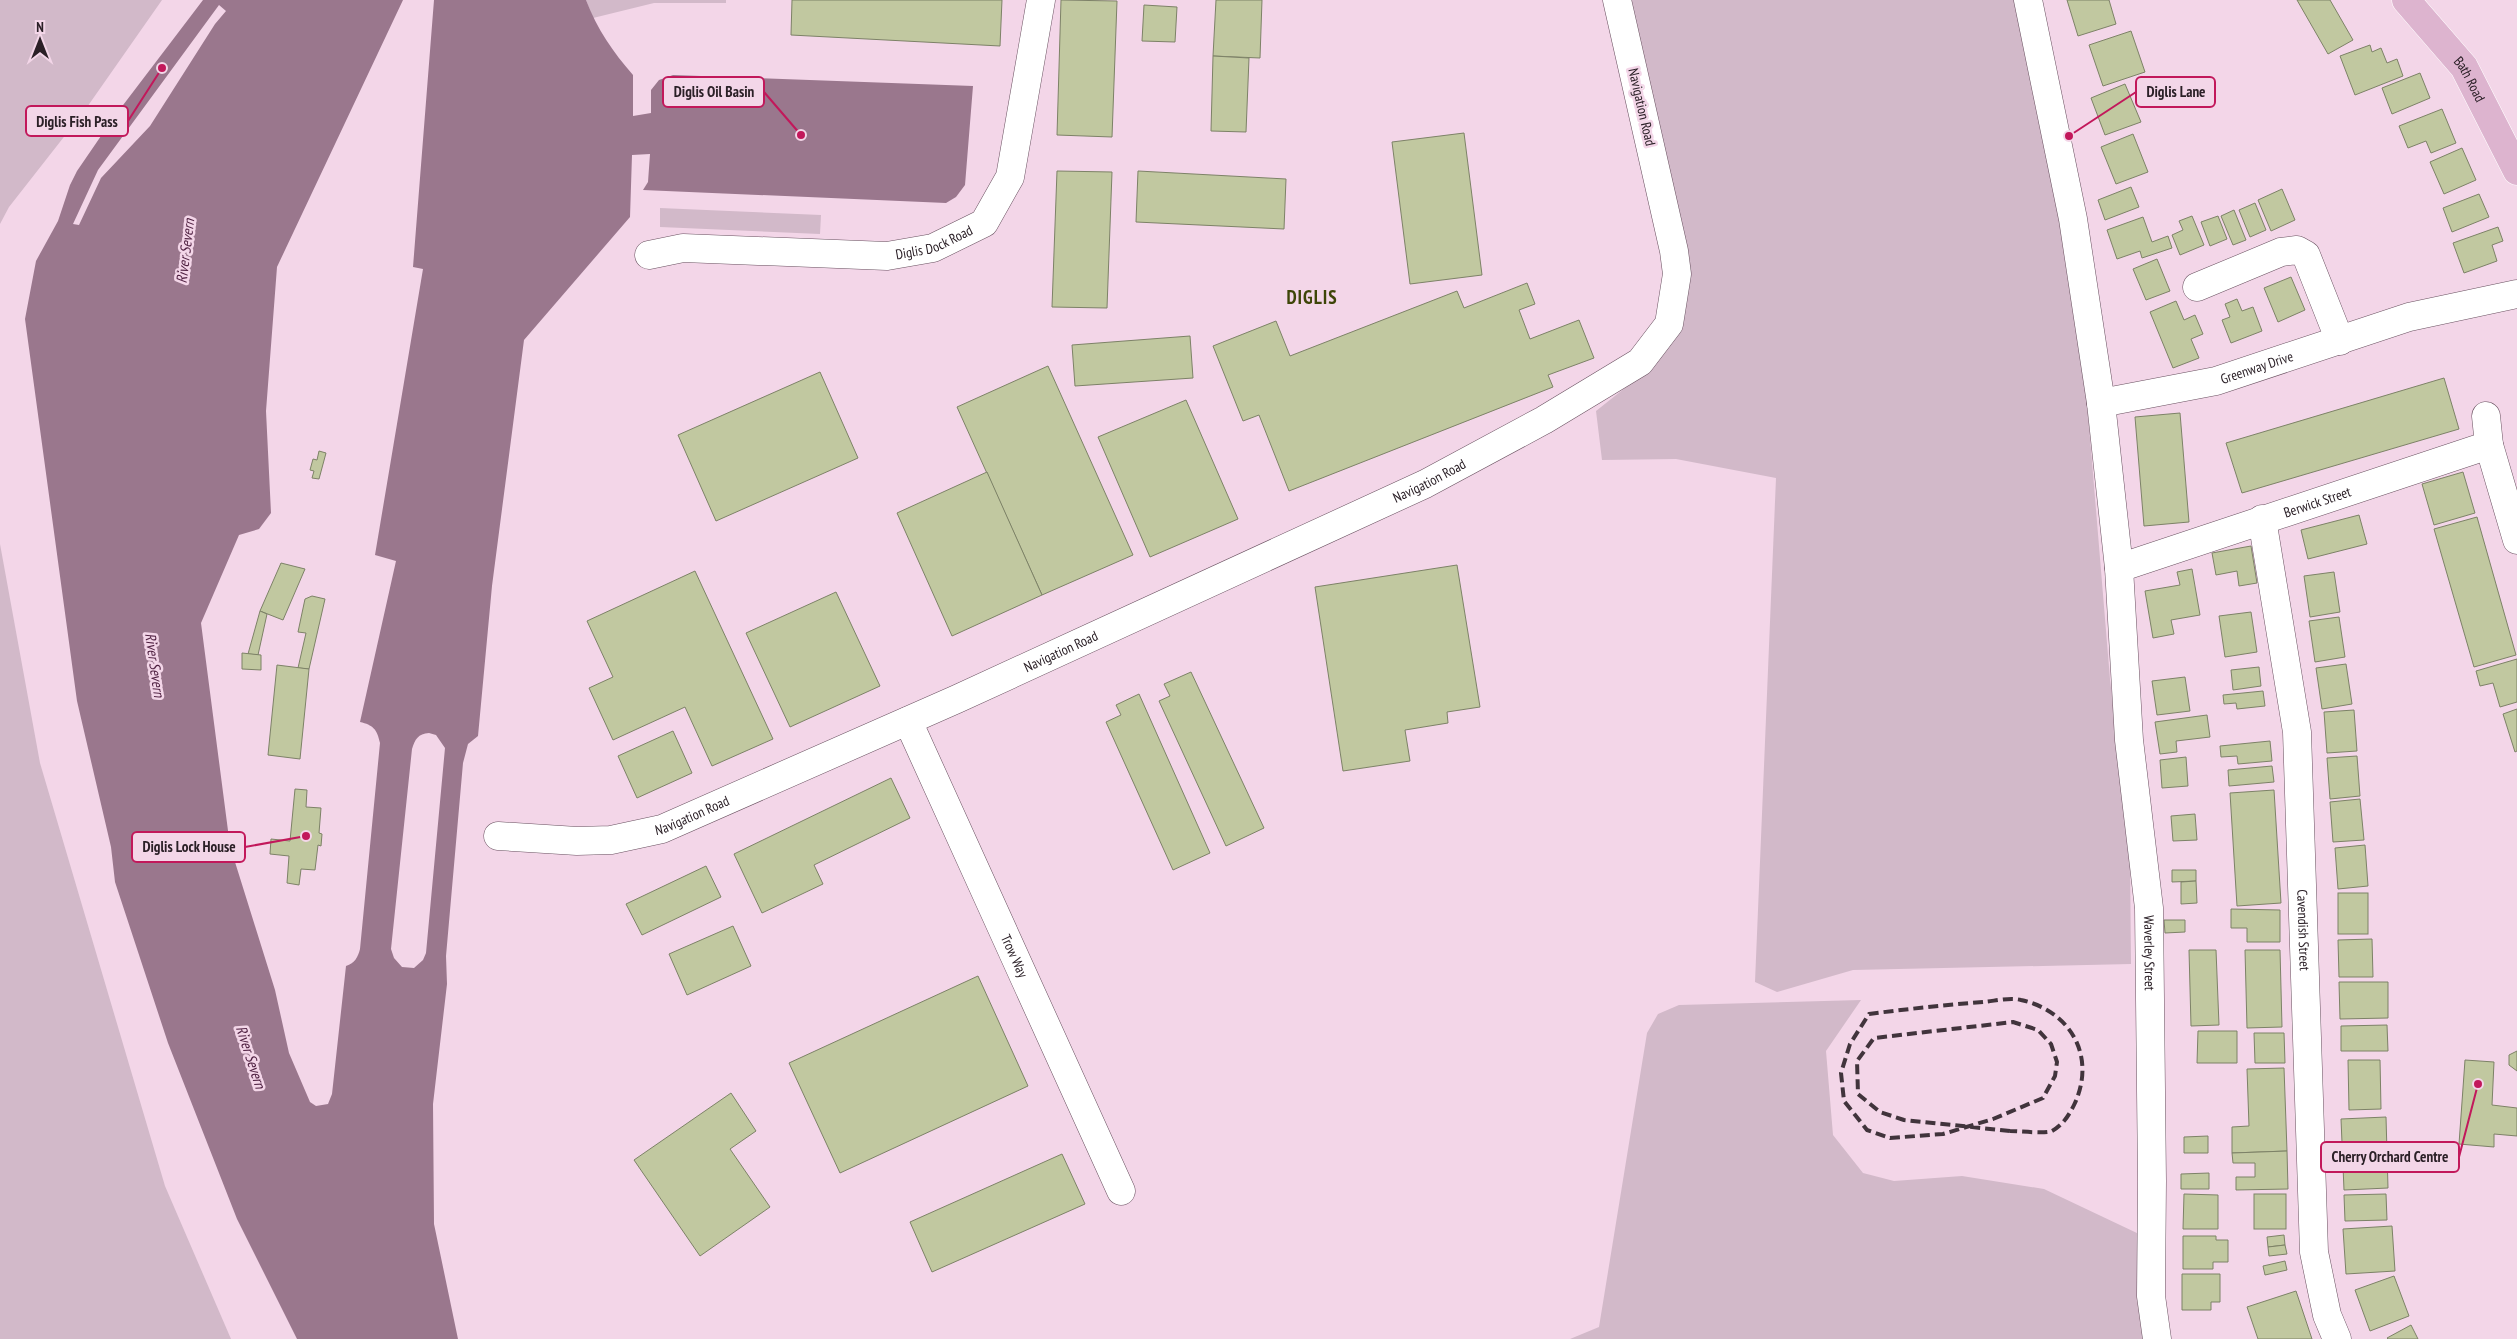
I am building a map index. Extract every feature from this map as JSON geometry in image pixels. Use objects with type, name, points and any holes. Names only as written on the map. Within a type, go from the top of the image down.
[{"type":"main road","name":"Bath Road","points":[[2406,0],[2464,66],[2517,171]]},
{"type":"street","name":"Diglis Dock Road","points":[[649,255],[682,248],[887,256],[933,248],[984,223],[1010,177],[1041,0]]},
{"type":"street","name":"Navigation Road","points":[[498,836],[578,841],[611,840],[662,829],[908,721],[1425,484],[1544,420],[1600,384],[1640,362],[1669,324],[1677,274],[1666,214],[1617,0]]},
{"type":"street","name":"Waverley Street","points":[[2028,0],[2073,219],[2101,403],[2119,568],[2129,740],[2149,915],[2152,1181],[2151,1296],[2157,1339]]},
{"type":"street","points":[[2197,286],[2281,252],[2297,250],[2306,255],[2340,341]]},
{"type":"street","name":"Greenway Drive","points":[[2101,403],[2216,381],[2409,317],[2517,294]]},
{"type":"street","name":"Greenway Drive","points":[[2409,317],[2517,313]]},
{"type":"street","points":[[2486,416],[2489,445],[2517,540]]},
{"type":"street","name":"Berwick Street","points":[[2119,568],[2489,445]]},
{"type":"street","name":"Cavendish Street","points":[[2262,519],[2297,732],[2314,1252],[2326,1315],[2337,1339]]},
{"type":"street","name":"Trow Way","points":[[908,721],[1122,1191]]},
{"type":"shaded area","points":[[0,0],[162,0],[85,110],[9,207],[0,224]]},
{"type":"shaded area","points":[[586,0],[726,0],[726,3],[654,3],[593,18]]},
{"type":"shaded area","points":[[1630,0],[2015,0],[2060,223],[2086,389],[2110,679],[2130,857],[2131,964],[1853,970],[1777,992],[1755,982],[1776,478],[1676,459],[1602,460],[1596,411],[1635,380],[1681,331],[1689,274],[1687,245]]},
{"type":"shaded area","points":[[660,208],[821,215],[820,234],[660,227]]},
{"type":"shaded area","points":[[0,544],[40,763],[165,1186],[231,1339],[0,1339]]},
{"type":"shaded area","points":[[1861,1000],[1826,1051],[1833,1135],[1863,1173],[1894,1181],[1962,1176],[2044,1189],[2139,1234],[2148,1339],[1570,1339],[1599,1327],[1647,1033],[1658,1014],[1679,1005]]},
{"type":"water","name":"River Severn","points":[[203,0],[403,0],[277,267],[266,411],[271,513],[259,529],[239,535],[201,623],[230,846],[275,990],[289,1053],[310,1102],[316,1106],[328,1104],[332,1094],[346,966],[356,959],[360,949],[380,743],[374,728],[360,722],[396,561],[375,555],[423,269],[413,267],[434,0],[586,0],[606,40],[633,75],[633,116],[651,113],[651,90],[659,80],[673,75],[973,86],[965,185],[956,197],[946,203],[643,190],[648,182],[650,154],[632,155],[630,217],[524,340],[492,586],[478,736],[468,744],[463,763],[446,956],[447,984],[433,1104],[434,1224],[458,1339],[297,1339],[237,1219],[168,1043],[115,882],[111,847],[77,701],[25,319],[36,261],[58,221],[70,185],[77,171],[114,117]],"holes":[[[219,5],[226,11],[215,24],[150,126],[101,178],[79,225],[73,224],[98,170]],[[429,733],[436,735],[445,748],[426,953],[423,960],[414,968],[402,967],[394,958],[391,949],[412,749],[417,738]]]},
{"type":"building","points":[[792,0],[1002,0],[1000,46],[791,35]]},
{"type":"building","points":[[1061,0],[1117,1],[1112,137],[1057,135]]},
{"type":"building","points":[[1216,0],[1262,0],[1260,58],[1213,56]]},
{"type":"building","points":[[2067,0],[2109,0],[2116,24],[2078,36]]},
{"type":"building","points":[[2297,0],[2330,0],[2353,40],[2328,54]]},
{"type":"building","points":[[1144,5],[1177,7],[1175,42],[1142,41]]},
{"type":"building","points":[[2131,31],[2145,72],[2103,86],[2089,45]]},
{"type":"building","points":[[2370,45],[2372,52],[2381,48],[2387,63],[2397,59],[2403,76],[2355,95],[2340,56]]},
{"type":"building","points":[[1213,56],[1249,58],[1246,132],[1211,131]]},
{"type":"building","points":[[2420,73],[2430,98],[2392,114],[2382,88]]},
{"type":"building","points":[[2125,84],[2141,122],[2105,135],[2091,98]]},
{"type":"building","points":[[2442,109],[2456,143],[2431,153],[2426,141],[2408,148],[2399,126]]},
{"type":"building","points":[[1464,133],[1482,275],[1410,284],[1392,142]]},
{"type":"building","points":[[2133,134],[2148,172],[2116,184],[2101,147]]},
{"type":"building","points":[[2462,148],[2476,180],[2444,194],[2430,162]]},
{"type":"building","points":[[1057,171],[1112,172],[1107,308],[1052,307]]},
{"type":"building","points":[[1138,171],[1286,179],[1284,229],[1136,222]]},
{"type":"building","points":[[2131,187],[2139,207],[2105,220],[2098,200]]},
{"type":"building","points":[[2282,189],[2295,220],[2271,231],[2258,200]]},
{"type":"building","points":[[2479,194],[2489,217],[2452,232],[2443,208]]},
{"type":"building","points":[[2255,203],[2266,230],[2250,237],[2239,210]]},
{"type":"building","points":[[2234,210],[2246,240],[2233,245],[2221,216]]},
{"type":"building","points":[[2192,216],[2204,245],[2180,255],[2172,235],[2183,230],[2179,221]]},
{"type":"building","points":[[2218,216],[2227,239],[2210,246],[2201,222]]},
{"type":"building","points":[[2143,217],[2152,242],[2168,236],[2172,248],[2142,258],[2140,251],[2117,259],[2107,230]]},
{"type":"building","points":[[2498,227],[2503,241],[2492,245],[2497,261],[2464,273],[2453,243]]},
{"type":"building","points":[[2157,259],[2170,291],[2146,300],[2133,269]]},
{"type":"building","points":[[2291,277],[2305,310],[2278,322],[2264,288]]},
{"type":"building","points":[[1527,283],[1535,304],[1519,310],[1530,339],[1579,320],[1594,358],[1548,375],[1553,387],[1289,491],[1259,415],[1243,421],[1213,346],[1276,321],[1290,356],[1457,291],[1464,308]]},
{"type":"building","points":[[2237,299],[2242,311],[2253,307],[2262,331],[2231,343],[2222,320],[2230,317],[2225,304]]},
{"type":"building","points":[[2176,301],[2184,320],[2195,315],[2203,334],[2191,339],[2199,358],[2173,368],[2150,312]]},
{"type":"building","points":[[1190,336],[1193,378],[1075,386],[1072,345]]},
{"type":"building","points":[[1048,366],[1133,555],[1042,595],[957,407]]},
{"type":"building","points":[[820,372],[858,458],[716,521],[678,435]]},
{"type":"building","points":[[2444,378],[2459,429],[2242,493],[2226,443]]},
{"type":"building","points":[[1186,400],[1238,519],[1150,557],[1098,437]]},
{"type":"building","points":[[2180,413],[2189,522],[2144,526],[2135,417]]},
{"type":"building","points":[[319,451],[326,453],[319,479],[312,478],[314,471],[310,470],[313,459],[317,460]]},
{"type":"building","points":[[987,472],[1042,595],[952,636],[897,513]]},
{"type":"building","points":[[2463,472],[2475,513],[2434,525],[2422,484]]},
{"type":"building","points":[[2359,515],[2367,544],[2308,559],[2301,530]]},
{"type":"building","points":[[2477,517],[2516,655],[2474,667],[2434,529]]},
{"type":"building","points":[[2251,546],[2257,583],[2239,586],[2237,571],[2216,575],[2212,553]]},
{"type":"building","points":[[281,563],[305,569],[283,620],[260,611]]},
{"type":"building","points":[[1457,565],[1480,707],[1447,712],[1448,723],[1405,730],[1410,761],[1343,771],[1315,587]]},
{"type":"building","points":[[2192,569],[2200,615],[2171,620],[2174,634],[2153,638],[2145,591],[2180,585],[2177,572]]},
{"type":"building","points":[[695,571],[773,739],[712,766],[685,707],[613,740],[589,688],[613,677],[587,621]]},
{"type":"building","points":[[2334,572],[2340,612],[2310,617],[2304,576]]},
{"type":"building","points":[[836,592],[880,686],[790,727],[746,633]]},
{"type":"building","points":[[312,596],[325,599],[309,669],[298,668],[306,633],[298,632],[305,599]]},
{"type":"building","points":[[260,611],[267,614],[258,655],[248,654]]},
{"type":"building","points":[[2251,612],[2257,652],[2225,657],[2219,616]]},
{"type":"building","points":[[2339,617],[2345,657],[2315,662],[2309,621]]},
{"type":"building","points":[[242,653],[261,655],[261,670],[242,669]]},
{"type":"building","points":[[2517,659],[2517,702],[2500,707],[2493,683],[2480,686],[2476,671]]},
{"type":"building","points":[[2346,664],[2352,704],[2322,709],[2316,668]]},
{"type":"building","points":[[277,665],[309,669],[300,759],[268,755]]},
{"type":"building","points":[[2259,667],[2261,686],[2233,690],[2231,670]]},
{"type":"building","points":[[1191,672],[1264,828],[1226,846],[1159,701],[1170,696],[1164,684]]},
{"type":"building","points":[[2185,677],[2190,711],[2157,715],[2152,681]]},
{"type":"building","points":[[2263,691],[2265,706],[2237,709],[2236,703],[2224,704],[2223,695]]},
{"type":"building","points":[[1139,694],[1210,853],[1173,870],[1106,722],[1121,715],[1116,705]]},
{"type":"building","points":[[2517,709],[2517,751],[2515,752],[2503,714]]},
{"type":"building","points":[[2354,710],[2357,751],[2327,753],[2324,712]]},
{"type":"building","points":[[2207,715],[2210,737],[2176,741],[2177,752],[2160,754],[2155,722]]},
{"type":"building","points":[[673,731],[692,773],[637,798],[618,756]]},
{"type":"building","points":[[2270,741],[2272,761],[2238,764],[2237,756],[2221,757],[2220,746]]},
{"type":"building","points":[[2357,756],[2360,796],[2330,799],[2327,758]]},
{"type":"building","points":[[2186,757],[2188,786],[2162,788],[2160,760]]},
{"type":"building","points":[[2272,766],[2274,782],[2229,786],[2228,770]]},
{"type":"building","points":[[891,778],[910,818],[814,865],[823,884],[762,913],[734,854]]},
{"type":"building","points":[[295,789],[307,790],[306,807],[321,808],[319,833],[322,834],[321,846],[318,845],[315,870],[301,869],[299,885],[287,883],[289,856],[270,854],[271,839],[290,841]]},
{"type":"building","points":[[2274,790],[2281,903],[2237,906],[2230,793]]},
{"type":"building","points":[[2360,799],[2364,840],[2333,842],[2330,802]]},
{"type":"building","points":[[2195,814],[2197,840],[2173,841],[2171,816]]},
{"type":"building","points":[[2365,845],[2368,886],[2338,889],[2335,848]]},
{"type":"building","points":[[706,866],[721,897],[642,935],[626,904]]},
{"type":"building","points":[[2172,870],[2196,870],[2196,881],[2172,882]]},
{"type":"building","points":[[2196,881],[2197,903],[2181,904],[2181,882]]},
{"type":"building","points":[[2338,893],[2368,893],[2368,934],[2338,934]]},
{"type":"building","points":[[2231,909],[2280,910],[2280,942],[2247,942],[2247,928],[2231,928]]},
{"type":"building","points":[[2164,920],[2185,920],[2185,932],[2165,933]]},
{"type":"building","points":[[733,926],[751,966],[687,995],[669,954]]},
{"type":"building","points":[[2372,939],[2373,977],[2339,977],[2338,940]]},
{"type":"building","points":[[2189,950],[2216,950],[2219,1025],[2191,1026]]},
{"type":"building","points":[[2245,950],[2280,950],[2282,1027],[2247,1028]]},
{"type":"building","points":[[978,976],[1028,1086],[840,1173],[789,1063]]},
{"type":"building","points":[[2339,982],[2388,982],[2388,1018],[2340,1019]]},
{"type":"building","points":[[2387,1025],[2388,1051],[2341,1051],[2341,1026]]},
{"type":"building","points":[[2198,1031],[2237,1031],[2237,1063],[2197,1063]]},
{"type":"building","points":[[2254,1033],[2284,1033],[2285,1063],[2255,1063]]},
{"type":"building","points":[[2517,1051],[2517,1071],[2509,1065],[2509,1055]]},
{"type":"building","points":[[2348,1060],[2380,1060],[2381,1109],[2349,1110]]},
{"type":"building","points":[[2465,1060],[2494,1062],[2492,1105],[2517,1108],[2517,1136],[2494,1134],[2494,1147],[2459,1144]]},
{"type":"building","points":[[2284,1068],[2287,1151],[2232,1153],[2232,1127],[2249,1126],[2247,1069]]},
{"type":"building","points":[[731,1093],[756,1131],[730,1149],[770,1207],[700,1256],[634,1160]]},
{"type":"building","points":[[2386,1117],[2388,1188],[2344,1190],[2341,1119]]},
{"type":"building","points":[[2208,1136],[2208,1153],[2184,1153],[2184,1137]]},
{"type":"building","points":[[2287,1151],[2288,1189],[2236,1190],[2236,1177],[2255,1177],[2255,1163],[2233,1163],[2232,1153]]},
{"type":"building","points":[[1062,1154],[1085,1204],[932,1272],[910,1222]]},
{"type":"building","points":[[2209,1173],[2209,1189],[2181,1189],[2181,1174]]},
{"type":"building","points":[[2184,1194],[2218,1195],[2218,1229],[2183,1229]]},
{"type":"building","points":[[2254,1194],[2286,1194],[2286,1229],[2254,1229]]},
{"type":"building","points":[[2386,1194],[2387,1220],[2345,1221],[2344,1195]]},
{"type":"building","points":[[2392,1226],[2395,1271],[2346,1274],[2343,1229]]},
{"type":"building","points":[[2284,1235],[2285,1245],[2268,1247],[2267,1237]]},
{"type":"building","points":[[2183,1236],[2216,1236],[2216,1240],[2228,1240],[2228,1262],[2213,1262],[2213,1269],[2183,1269]]},
{"type":"building","points":[[2285,1245],[2287,1254],[2269,1256],[2268,1247]]},
{"type":"building","points":[[2285,1261],[2287,1270],[2265,1275],[2263,1266]]},
{"type":"building","points":[[2182,1274],[2220,1274],[2220,1302],[2211,1302],[2211,1310],[2182,1310]]},
{"type":"building","points":[[2394,1276],[2409,1316],[2370,1331],[2355,1290]]},
{"type":"building","points":[[2296,1291],[2312,1339],[2258,1339],[2247,1307]]},
{"type":"building","points":[[2411,1325],[2418,1339],[2387,1338]]},
{"type":"railway","points":[[2010,1131],[1904,1120],[1880,1112],[1858,1094],[1857,1061],[1874,1038],[2013,1022],[2038,1030],[2051,1044],[2057,1062],[2055,1076],[2043,1098],[1993,1119],[1943,1134],[1890,1138],[1867,1130],[1844,1101],[1841,1073],[1850,1044],[1869,1014],[2012,999],[2039,1006],[2054,1014],[2066,1025],[2075,1039],[2081,1054],[2080,1087],[2074,1105],[2065,1120],[2052,1131],[2010,1131]]},
{"type":"place","name":"Diglis Fish Pass","points":[[162,68]]},
{"type":"place","name":"Diglis Oil Basin","points":[[801,135]]},
{"type":"place","name":"Diglis Lane","points":[[2069,136]]},
{"type":"place","name":"Diglis Lock House","points":[[306,836]]},
{"type":"place","name":"Cherry Orchard Centre","points":[[2478,1084]]},
{"type":"district","name":"DIGLIS","points":[[1312,297]]}]
